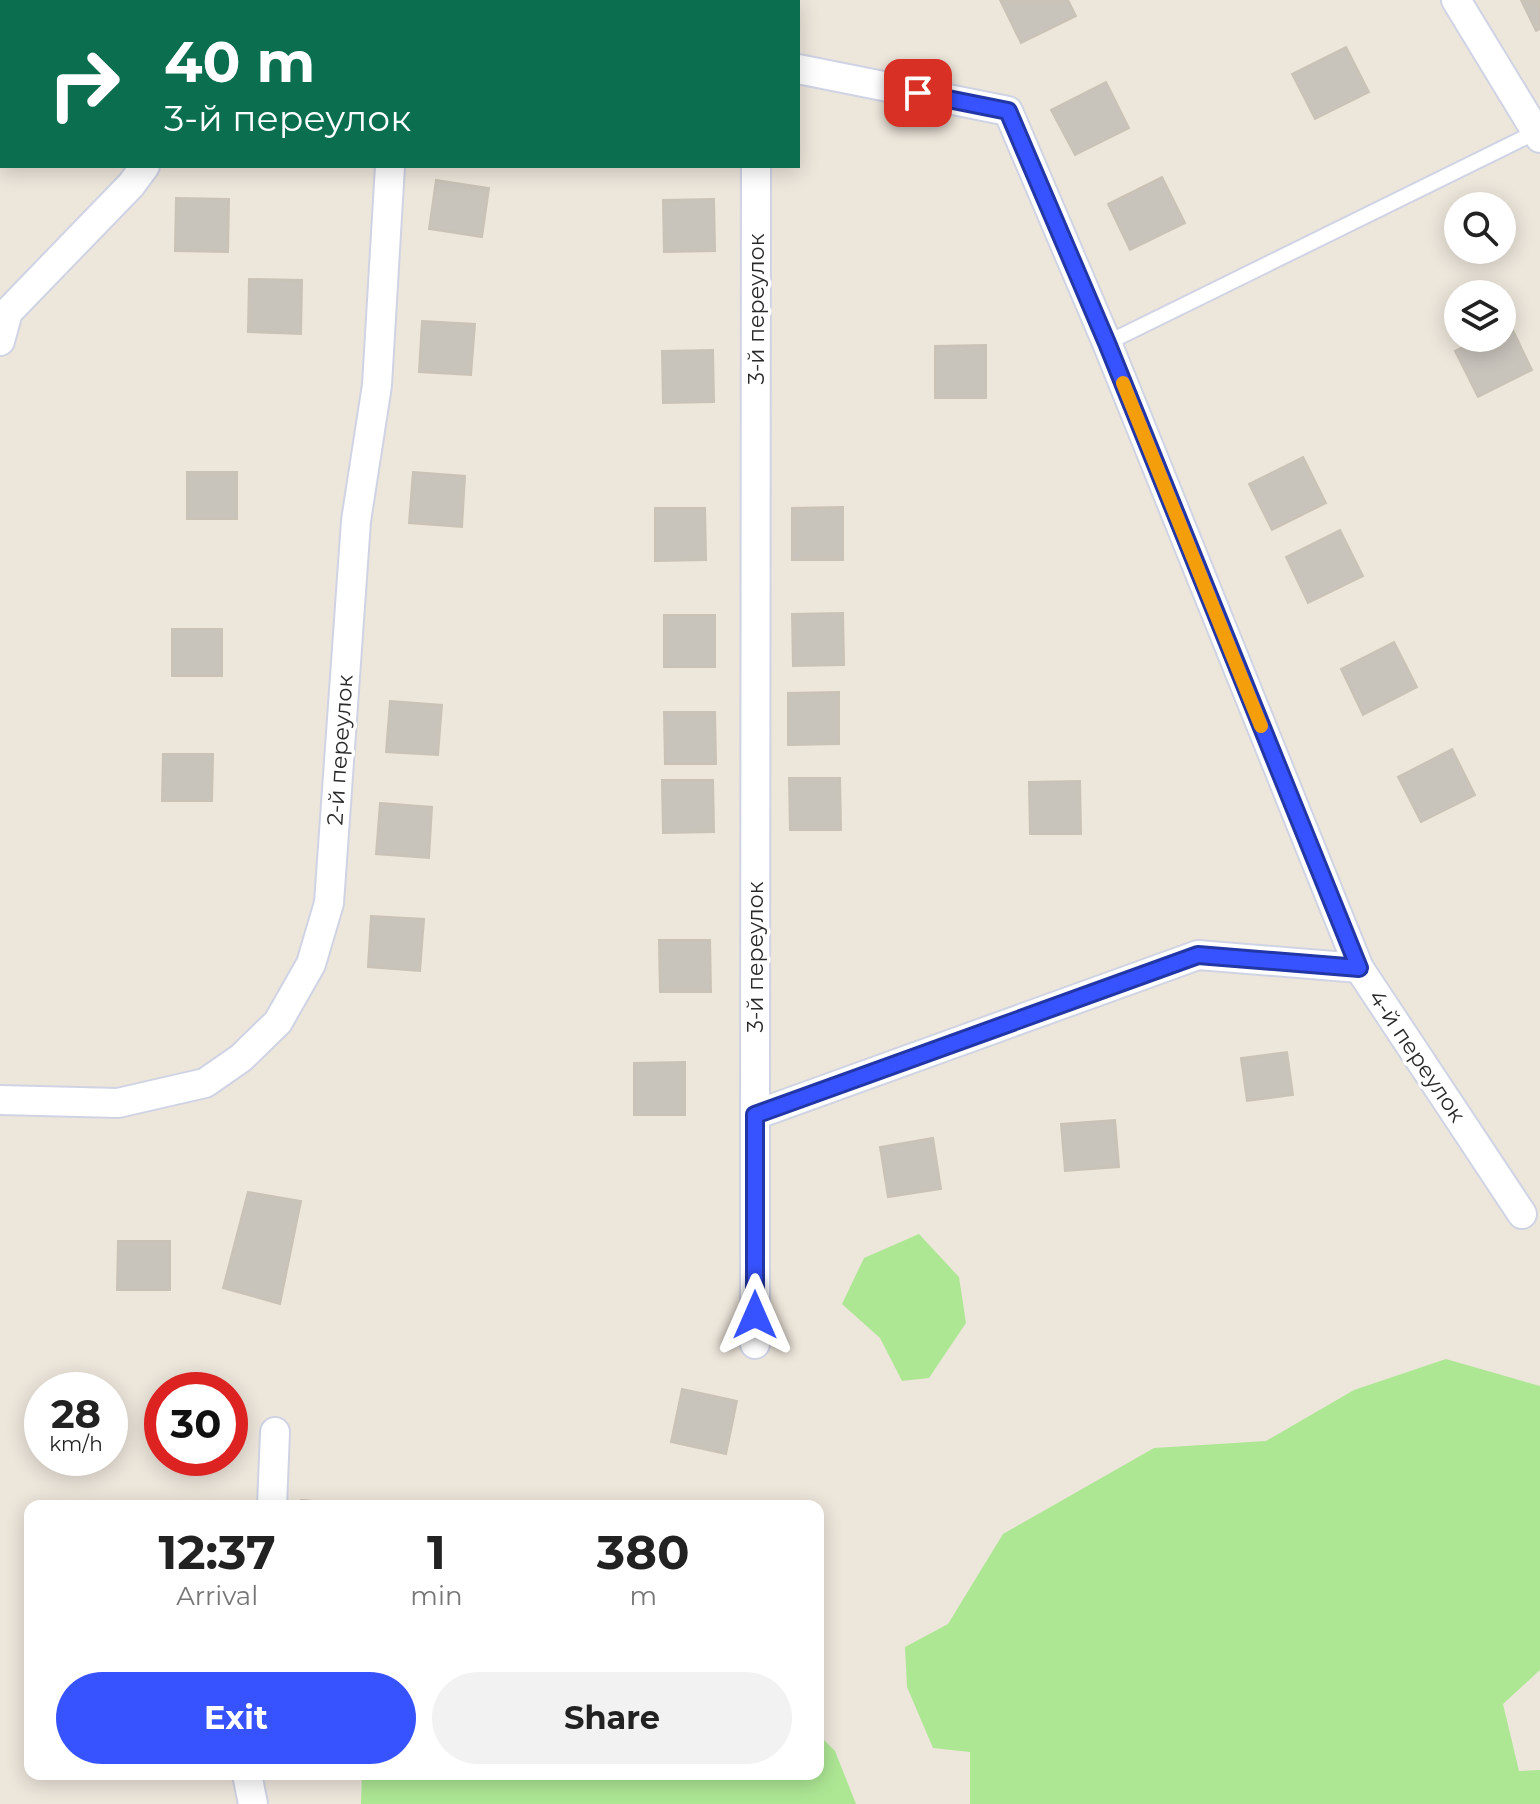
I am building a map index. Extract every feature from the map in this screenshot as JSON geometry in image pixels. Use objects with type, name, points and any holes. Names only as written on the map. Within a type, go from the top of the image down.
[{"type":"street","points":[[1456,0],[1539,134]]},
{"type":"street","name":"4-й переулок","points":[[800,69],[1008,111],[1107,343],[1359,968],[1522,1214]]},
{"type":"street","points":[[0,341],[8,312],[131,185],[144,168]]},
{"type":"street","name":"2-й переулок","points":[[0,1100],[118,1103],[205,1083],[241,1058],[278,1022],[311,964],[329,903],[356,521],[377,385],[390,168]]},
{"type":"street","name":"3-й переулок","points":[[755,1344],[756,168]]},
{"type":"street","points":[[755,1115],[1198,955],[1359,968]]},
{"type":"street","points":[[272,1500],[275,1432]]},
{"type":"street","points":[[248,1780],[253,1804]]},
{"type":"lane","points":[[1107,343],[1539,134]]},
{"type":"green space","points":[[919,1234],[959,1277],[966,1323],[929,1378],[902,1381],[880,1338],[842,1304],[864,1258]]},
{"type":"green space","points":[[1446,1359],[1540,1386],[1540,1670],[1503,1704],[1519,1771],[1540,1770],[1540,1804],[970,1804],[970,1752],[933,1748],[907,1687],[905,1647],[948,1624],[1003,1534],[1154,1448],[1266,1441],[1354,1390]]},
{"type":"green space","points":[[824,1740],[835,1751],[856,1804],[361,1804],[362,1780],[824,1780]]},
{"type":"building","points":[[1000,0],[1068,0],[1076,16],[1021,43]]},
{"type":"building","points":[[1521,0],[1540,0],[1540,29],[1536,31]]},
{"type":"building","points":[[1346,47],[1369,92],[1315,119],[1292,74]]},
{"type":"building","points":[[1106,82],[1129,128],[1075,155],[1051,110]]},
{"type":"building","points":[[1162,177],[1185,223],[1130,250],[1108,204]]},
{"type":"building","points":[[436,180],[489,188],[482,237],[429,229]]},
{"type":"building","points":[[176,198],[229,199],[228,252],[175,251]]},
{"type":"building","points":[[714,199],[715,251],[664,252],[663,200]]},
{"type":"building","points":[[249,279],[302,280],[301,334],[248,332]]},
{"type":"building","points":[[422,321],[475,324],[471,375],[419,372]]},
{"type":"building","points":[[1516,337],[1532,370],[1478,397],[1456,352],[1516,352]]},
{"type":"building","points":[[986,345],[986,398],[935,398],[935,346]]},
{"type":"building","points":[[713,350],[714,402],[663,403],[662,351]]},
{"type":"building","points":[[1303,457],[1326,503],[1272,530],[1249,484]]},
{"type":"building","points":[[187,472],[237,472],[237,519],[187,519]]},
{"type":"building","points":[[413,472],[465,476],[462,527],[409,523]]},
{"type":"building","points":[[843,507],[843,560],[792,560],[792,508]]},
{"type":"building","points":[[655,508],[705,508],[706,560],[655,561]]},
{"type":"building","points":[[1340,530],[1363,576],[1308,603],[1286,557]]},
{"type":"building","points":[[843,613],[844,665],[793,666],[792,614]]},
{"type":"building","points":[[664,615],[715,615],[715,667],[664,667]]},
{"type":"building","points":[[172,629],[222,629],[222,676],[172,676]]},
{"type":"building","points":[[1394,642],[1417,687],[1363,715],[1341,669]]},
{"type":"building","points":[[839,692],[839,744],[788,745],[788,693]]},
{"type":"building","points":[[390,701],[442,705],[438,755],[386,752]]},
{"type":"building","points":[[664,712],[715,712],[716,764],[665,764]]},
{"type":"building","points":[[1452,749],[1475,795],[1421,822],[1398,777]]},
{"type":"building","points":[[163,754],[213,754],[212,801],[162,801]]},
{"type":"building","points":[[789,778],[840,778],[841,830],[790,830]]},
{"type":"building","points":[[662,780],[713,780],[714,832],[663,833]]},
{"type":"building","points":[[1080,781],[1081,834],[1030,834],[1029,782]]},
{"type":"building","points":[[380,803],[432,807],[429,858],[376,854]]},
{"type":"building","points":[[371,916],[424,919],[420,971],[368,967]]},
{"type":"building","points":[[659,940],[710,940],[711,992],[660,992]]},
{"type":"building","points":[[1287,1052],[1293,1095],[1247,1101],[1241,1058]]},
{"type":"building","points":[[685,1062],[685,1115],[634,1115],[634,1063]]},
{"type":"building","points":[[1115,1120],[1119,1167],[1065,1171],[1061,1124]]},
{"type":"building","points":[[933,1138],[941,1189],[888,1197],[880,1147]]},
{"type":"building","points":[[248,1192],[301,1201],[280,1304],[223,1288]]},
{"type":"building","points":[[118,1241],[170,1241],[170,1290],[117,1290]]},
{"type":"building","points":[[682,1389],[737,1401],[726,1454],[671,1442]]},
{"type":"slow traffic","points":[[1123,383],[1261,726]]},
{"type":"route","points":[[755,1315],[755,1115],[1198,955],[1359,968],[1107,343],[1008,111],[918,93]]}]
